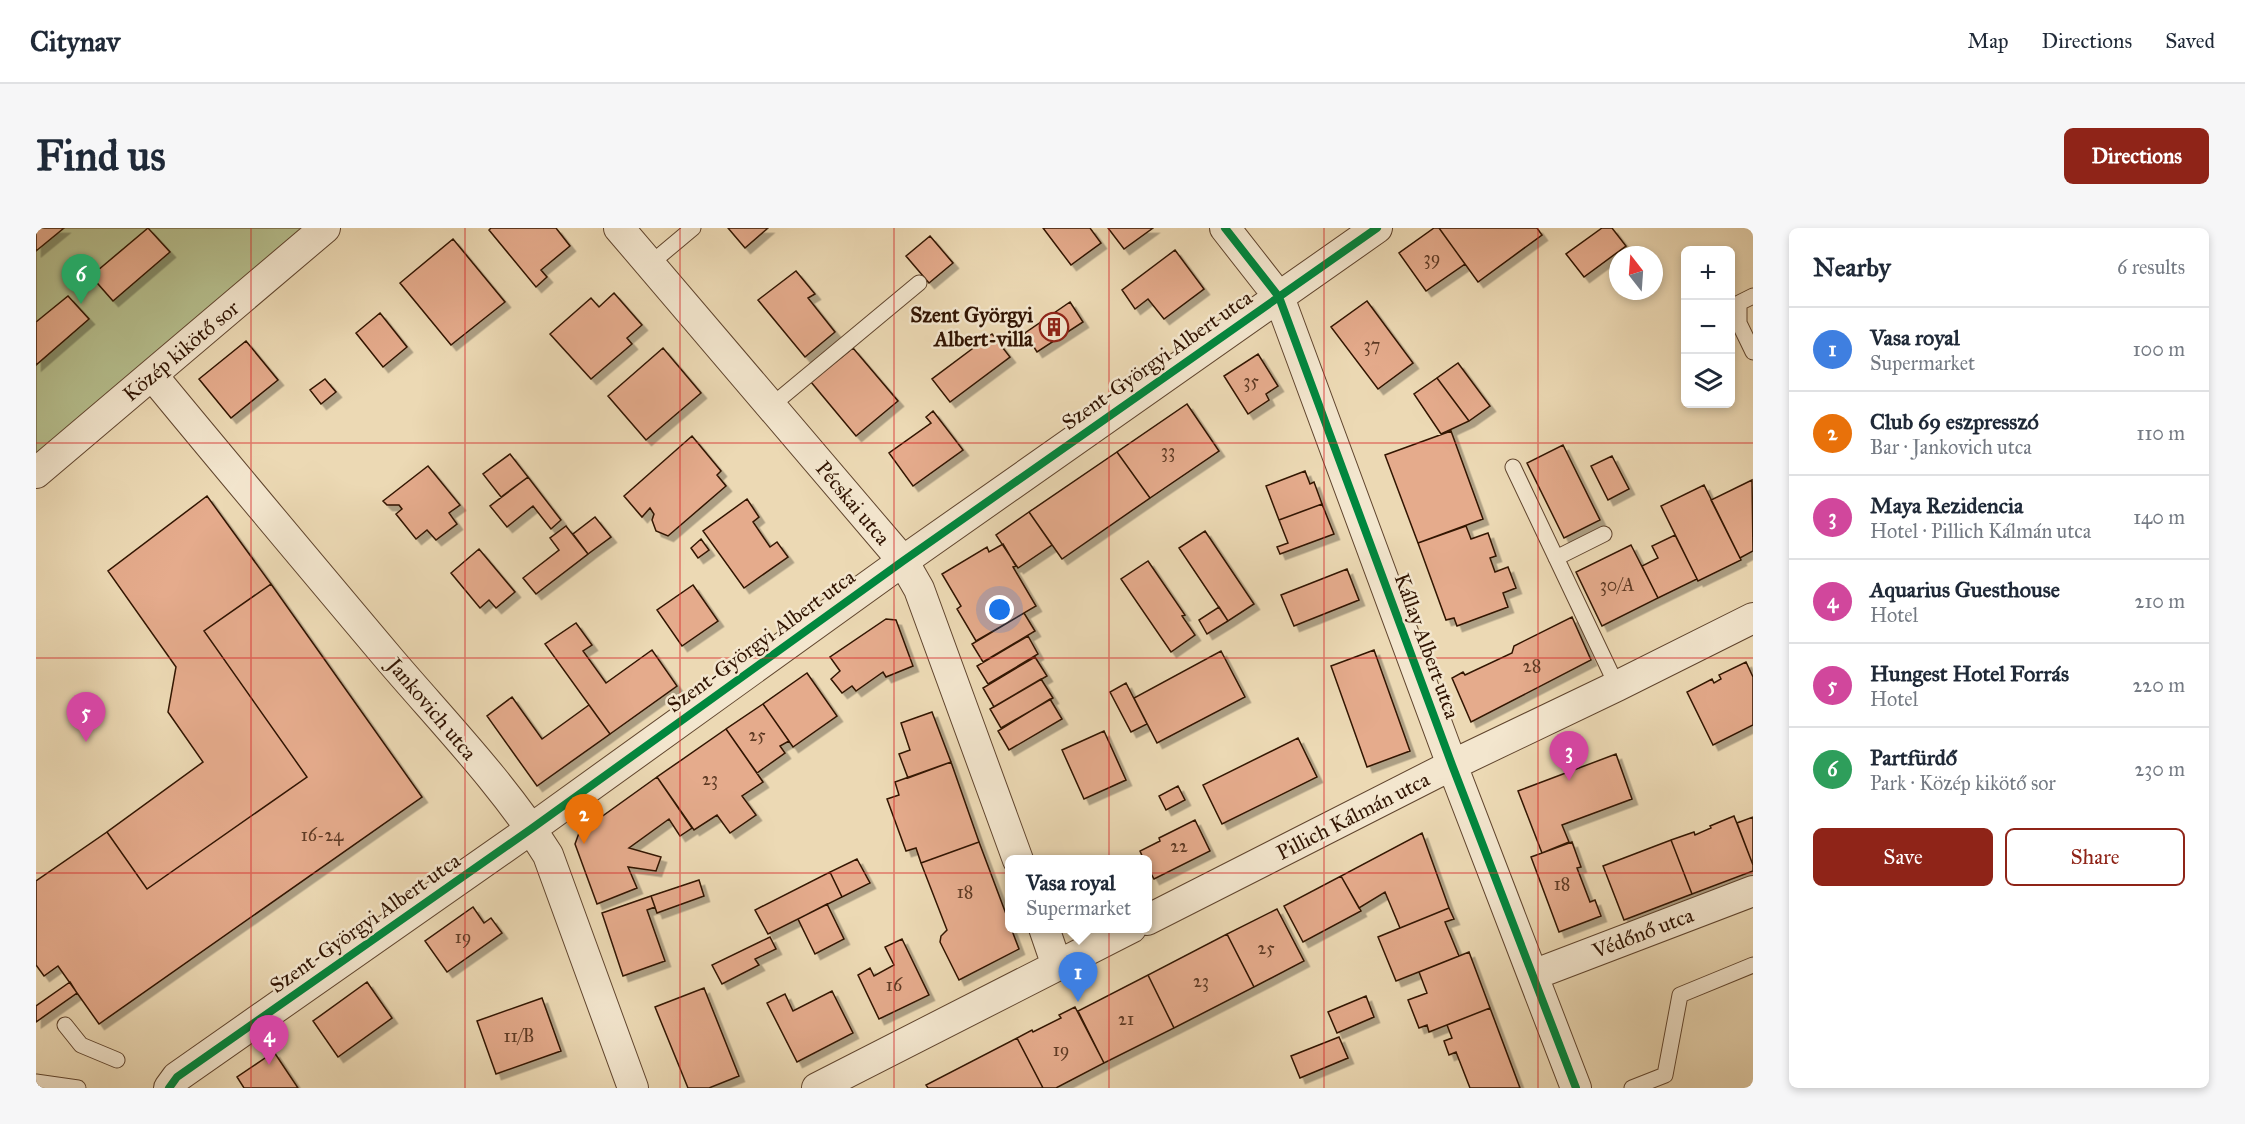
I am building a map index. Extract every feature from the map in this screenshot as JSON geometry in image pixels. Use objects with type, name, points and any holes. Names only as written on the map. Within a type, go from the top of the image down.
[{"type":"street","name":"Közép kikötő sor","points":[[36,473],[325,228]]},
{"type":"street","name":"Pécskai utca","points":[[619,228],[903,561],[918,589],[1016,855]]},
{"type":"street","name":"Kállay Albert utca","points":[[1225,228],[1279,297],[1452,765],[1576,1088]]},
{"type":"street","name":"Szent-Györgyi Albert utca","points":[[169,1088],[177,1077],[531,829],[903,561],[1377,228]]},
{"type":"street","name":"Jankovich utca","points":[[152,375],[257,504],[482,767],[531,829],[548,855],[633,1088]]},
{"type":"street","name":"Pillich Kálmán utca","points":[[1152,917],[1452,765],[1753,618]]},
{"type":"street","name":"Védőnő utca","points":[[1533,975],[1753,891]]},
{"type":"street","points":[[1046,933],[1057,966]]},
{"type":"street","points":[[817,1088],[1121,933]]},
{"type":"lane","points":[[650,264],[693,228]]},
{"type":"lane","points":[[771,406],[919,283]]},
{"type":"lane","points":[[1753,296],[1739,303],[1739,323],[1753,352]]},
{"type":"lane","points":[[1513,467],[1617,686]]},
{"type":"lane","points":[[1556,558],[1604,534]]},
{"type":"lane","points":[[1632,1088],[1665,1075],[1680,995],[1753,965]]},
{"type":"lane","points":[[65,1025],[81,1045],[117,1059]]},
{"type":"lane","points":[[36,1082],[78,1088]]},
{"type":"green space","points":[[36,228],[304,228],[36,456]]},
{"type":"building","points":[[36,228],[64,228],[36,251]]},
{"type":"building","points":[[148,228],[170,252],[113,301],[91,276]]},
{"type":"building","points":[[491,228],[556,228],[570,246],[541,270],[547,277],[536,287],[489,230]]},
{"type":"building","points":[[728,228],[768,228],[745,248]]},
{"type":"building","points":[[1043,228],[1090,228],[1101,243],[1071,265]]},
{"type":"building","points":[[1108,228],[1153,228],[1124,249]]},
{"type":"building","points":[[1434,228],[1439,228],[1465,264],[1426,291],[1399,253]]},
{"type":"building","points":[[1439,228],[1537,228],[1542,235],[1478,282]]},
{"type":"building","points":[[1602,228],[1612,228],[1626,246],[1609,246],[1609,259],[1584,277],[1566,254]]},
{"type":"building","points":[[930,236],[953,263],[929,283],[906,256]]},
{"type":"building","points":[[453,239],[505,302],[451,345],[400,283]]},
{"type":"building","points":[[1175,250],[1204,289],[1164,319],[1148,299],[1135,309],[1122,290]]},
{"type":"building","points":[[796,271],[815,294],[808,298],[835,332],[805,357],[758,300]]},
{"type":"building","points":[[614,293],[642,325],[627,338],[632,344],[591,379],[550,334],[591,298],[599,307]]},
{"type":"building","points":[[68,296],[89,319],[36,365],[36,322]]},
{"type":"building","points":[[1367,301],[1413,363],[1378,389],[1331,327]]},
{"type":"building","name":"Szent Györgyi Albert-villa","points":[[1070,302],[1083,322],[1037,352],[1025,333]]},
{"type":"building","points":[[380,313],[407,347],[383,367],[356,333]]},
{"type":"building","points":[[992,334],[1010,357],[950,402],[932,379]]},
{"type":"building","points":[[246,341],[278,380],[231,418],[199,379]]},
{"type":"building","points":[[663,348],[701,393],[646,440],[608,396]]},
{"type":"building","points":[[853,348],[898,401],[856,436],[811,382]]},
{"type":"building","points":[[1258,354],[1278,386],[1266,394],[1269,400],[1248,414],[1224,376]]},
{"type":"building","points":[[1458,363],[1490,406],[1469,421],[1437,378]]},
{"type":"building","points":[[1437,378],[1469,421],[1441,434],[1414,394]]},
{"type":"building","points":[[325,379],[336,392],[321,404],[310,390]]},
{"type":"building","points":[[1187,404],[1219,451],[1150,498],[1117,452]]},
{"type":"building","points":[[933,411],[963,450],[913,486],[889,453],[931,423],[926,417]]},
{"type":"building","points":[[1451,431],[1483,519],[1418,543],[1385,455]]},
{"type":"building","points":[[692,436],[721,471],[717,475],[726,486],[668,536],[656,531],[652,520],[654,514],[650,508],[642,517],[624,496]]},
{"type":"building","points":[[1563,445],[1600,520],[1564,538],[1527,463]]},
{"type":"building","points":[[1117,452],[1150,498],[1062,559],[1029,512]]},
{"type":"building","points":[[510,454],[528,477],[501,497],[483,474]]},
{"type":"building","points":[[1612,456],[1629,489],[1608,500],[1591,466]]},
{"type":"building","points":[[428,466],[460,505],[449,513],[457,524],[436,540],[427,530],[416,539],[396,514],[402,509],[399,505],[387,505],[383,501]]},
{"type":"building","points":[[1305,471],[1310,484],[1314,482],[1322,504],[1279,520],[1266,486]]},
{"type":"building","points":[[528,477],[561,520],[551,529],[533,506],[507,527],[490,506]]},
{"type":"building","points":[[1752,480],[1753,551],[1740,558],[1711,500]]},
{"type":"building","points":[[1704,485],[1741,560],[1698,581],[1661,506]]},
{"type":"building","points":[[207,496],[271,584],[204,631],[307,777],[147,889],[107,832],[203,762],[168,712],[176,667],[108,571]]},
{"type":"building","points":[[747,499],[759,517],[753,522],[770,547],[777,542],[788,557],[744,588],[703,531]]},
{"type":"building","points":[[1322,504],[1334,534],[1280,554],[1277,547],[1288,543],[1279,520]]},
{"type":"building","points":[[1029,512],[1052,545],[1018,568],[996,535]]},
{"type":"building","points":[[595,517],[611,537],[588,554],[573,534]]},
{"type":"building","points":[[566,526],[588,554],[536,594],[523,578],[559,550],[550,538]]},
{"type":"building","points":[[1466,526],[1471,539],[1488,533],[1496,556],[1490,558],[1495,572],[1508,567],[1516,588],[1503,593],[1508,607],[1457,626],[1454,618],[1446,620],[1418,543]]},
{"type":"building","points":[[1205,531],[1254,604],[1228,621],[1179,548]]},
{"type":"building","points":[[1675,535],[1697,579],[1658,598],[1642,566],[1658,558],[1652,546]]},
{"type":"building","points":[[701,539],[709,550],[698,558],[691,548]]},
{"type":"building","points":[[1003,544],[1016,566],[1013,567],[1036,606],[976,641],[957,609],[961,606],[942,574],[987,547],[989,552]]},
{"type":"building","points":[[1631,545],[1658,598],[1602,626],[1576,572]]},
{"type":"building","points":[[479,549],[515,592],[496,608],[489,600],[480,608],[451,573]]},
{"type":"building","points":[[1148,561],[1185,615],[1182,616],[1195,635],[1171,652],[1121,579]]},
{"type":"building","points":[[1347,569],[1359,600],[1294,626],[1281,595]]},
{"type":"building","points":[[271,584],[422,797],[99,1024],[58,966],[44,976],[36,965],[36,881],[107,832],[147,889],[307,777],[204,631]]},
{"type":"building","points":[[693,585],[718,621],[682,646],[657,610]]},
{"type":"building","points":[[1219,607],[1228,621],[1207,634],[1199,620]]},
{"type":"building","points":[[1024,613],[1035,631],[983,662],[972,644]]},
{"type":"building","points":[[1572,617],[1591,660],[1471,722],[1452,678],[1463,672],[1465,675],[1512,653],[1514,646]]},
{"type":"building","points":[[886,619],[896,620],[913,666],[886,677],[883,672],[856,691],[852,686],[842,693],[831,679],[840,671],[830,657]]},
{"type":"building","points":[[576,623],[592,645],[583,651],[606,683],[652,650],[677,686],[610,734],[545,644]]},
{"type":"building","points":[[1028,636],[1038,654],[988,684],[977,666]]},
{"type":"building","points":[[1374,650],[1410,751],[1367,767],[1331,666]]},
{"type":"building","points":[[1221,651],[1245,697],[1157,743],[1134,698]]},
{"type":"building","points":[[1035,657],[1047,676],[994,707],[983,688]]},
{"type":"building","points":[[1746,662],[1753,677],[1753,725],[1713,745],[1687,692],[1712,679],[1714,683],[1721,679],[1719,675]]},
{"type":"building","points":[[807,673],[837,716],[793,747],[763,704]]},
{"type":"building","points":[[1041,679],[1053,698],[1001,728],[990,709]]},
{"type":"building","points":[[1126,683],[1147,724],[1131,732],[1110,692]]},
{"type":"building","points":[[512,697],[542,739],[589,705],[610,734],[537,786],[487,716]]},
{"type":"building","points":[[1050,699],[1062,719],[1009,750],[998,731]]},
{"type":"building","points":[[763,704],[789,741],[780,746],[785,753],[757,773],[726,729]]},
{"type":"building","points":[[932,712],[951,762],[908,778],[899,754],[910,750],[901,723]]},
{"type":"building","points":[[726,729],[763,782],[742,796],[756,815],[730,833],[717,815],[694,830],[657,777]]},
{"type":"building","points":[[1104,731],[1126,780],[1084,799],[1062,750]]},
{"type":"building","points":[[1298,738],[1317,777],[1222,824],[1203,785]]},
{"type":"building","points":[[1616,754],[1632,799],[1562,825],[1569,842],[1542,853],[1518,791]]},
{"type":"building","points":[[951,762],[979,842],[921,863],[916,848],[906,851],[887,799],[899,795],[895,782]]},
{"type":"building","points":[[657,777],[692,828],[680,836],[669,819],[629,848],[661,857],[656,871],[628,867],[637,888],[597,904],[575,844],[579,833]]},
{"type":"building","points":[[1178,786],[1185,800],[1166,810],[1159,796]]},
{"type":"building","points":[[1734,816],[1753,865],[1753,871],[1692,894],[1671,840],[1694,832],[1695,835]]},
{"type":"building","points":[[1753,817],[1753,865],[1737,823]]},
{"type":"building","points":[[1195,820],[1210,851],[1154,879],[1152,855],[1142,855],[1140,851],[1160,841],[1159,838]]},
{"type":"building","points":[[1422,833],[1449,908],[1400,928],[1385,892],[1359,908],[1341,876]]},
{"type":"building","points":[[1671,840],[1692,894],[1624,920],[1603,866]]},
{"type":"building","points":[[979,842],[1005,911],[1005,933],[1013,933],[1019,949],[959,980],[940,942],[941,936],[947,930],[921,863]]},
{"type":"building","points":[[1572,842],[1581,867],[1577,868],[1590,902],[1595,900],[1601,916],[1559,932],[1531,857]]},
{"type":"building","points":[[857,859],[870,883],[842,897],[830,872]]},
{"type":"building","points":[[830,872],[842,897],[768,934],[755,910]]},
{"type":"building","points":[[1341,876],[1361,911],[1303,942],[1284,906]]},
{"type":"building","points":[[699,880],[704,896],[657,913],[651,896]]},
{"type":"building","points":[[651,896],[655,907],[647,910],[665,961],[623,976],[602,913]]},
{"type":"building","points":[[827,904],[844,939],[815,954],[798,919]]},
{"type":"building","points":[[473,907],[484,923],[491,918],[502,933],[447,972],[425,941]]},
{"type":"building","points":[[1449,908],[1454,919],[1445,922],[1459,956],[1396,981],[1378,937]]},
{"type":"building","points":[[1277,909],[1304,961],[1254,987],[1227,934]]},
{"type":"building","points":[[1227,934],[1254,987],[1174,1028],[1148,975]]},
{"type":"building","points":[[770,937],[776,949],[755,959],[759,965],[722,984],[712,965]]},
{"type":"building","points":[[902,939],[929,995],[879,1019],[858,975],[870,968],[874,976],[894,965],[885,947]]},
{"type":"building","points":[[1469,952],[1490,1008],[1429,1032],[1427,1025],[1419,1028],[1408,1000],[1427,993],[1419,972]]},
{"type":"building","points":[[1148,975],[1174,1028],[1104,1063],[1078,1011]]},
{"type":"building","points":[[70,982],[77,993],[36,1022],[36,1006]]},
{"type":"building","points":[[367,982],[392,1018],[338,1057],[313,1021]]},
{"type":"building","points":[[704,988],[739,1076],[709,1088],[688,1088],[655,1007]]},
{"type":"building","points":[[832,991],[853,1033],[797,1062],[767,1003],[785,994],[793,1011]]},
{"type":"building","points":[[1366,996],[1374,1017],[1337,1033],[1328,1012]]},
{"type":"building","points":[[542,998],[561,1051],[496,1074],[477,1021]]},
{"type":"building","points":[[1075,1007],[1104,1063],[1056,1088],[1043,1088],[1017,1038],[1061,1018],[1059,1015]]},
{"type":"building","points":[[1490,1008],[1520,1088],[1470,1088],[1456,1052],[1449,1055],[1444,1041],[1452,1038],[1447,1025]]},
{"type":"building","points":[[1339,1037],[1348,1058],[1300,1078],[1291,1056]]},
{"type":"building","points":[[1017,1038],[1043,1088],[928,1088],[926,1085]]},
{"type":"building","points":[[274,1052],[298,1088],[244,1088],[237,1077]]},
{"type":"cycle path","points":[[1225,228],[1279,297],[1452,765],[1576,1088]]},
{"type":"cycle path","points":[[169,1088],[177,1077],[531,829],[903,561],[1377,228]]},
{"type":"place","name":"Partfürdő","points":[[81,304]]},
{"type":"place","name":"Szent Györgyi Albert-villa","points":[[1054,327]]},
{"type":"place","name":"Hungest Hotel Forrás","points":[[86,742]]},
{"type":"place","name":"Maya Rezidencia","points":[[1569,781]]},
{"type":"place","name":"Club 69 eszpresszó","points":[[584,844]]},
{"type":"place","name":"Vasa royal","points":[[1078,1002]]},
{"type":"place","name":"Aquarius Guesthouse","points":[[269,1065]]}]
